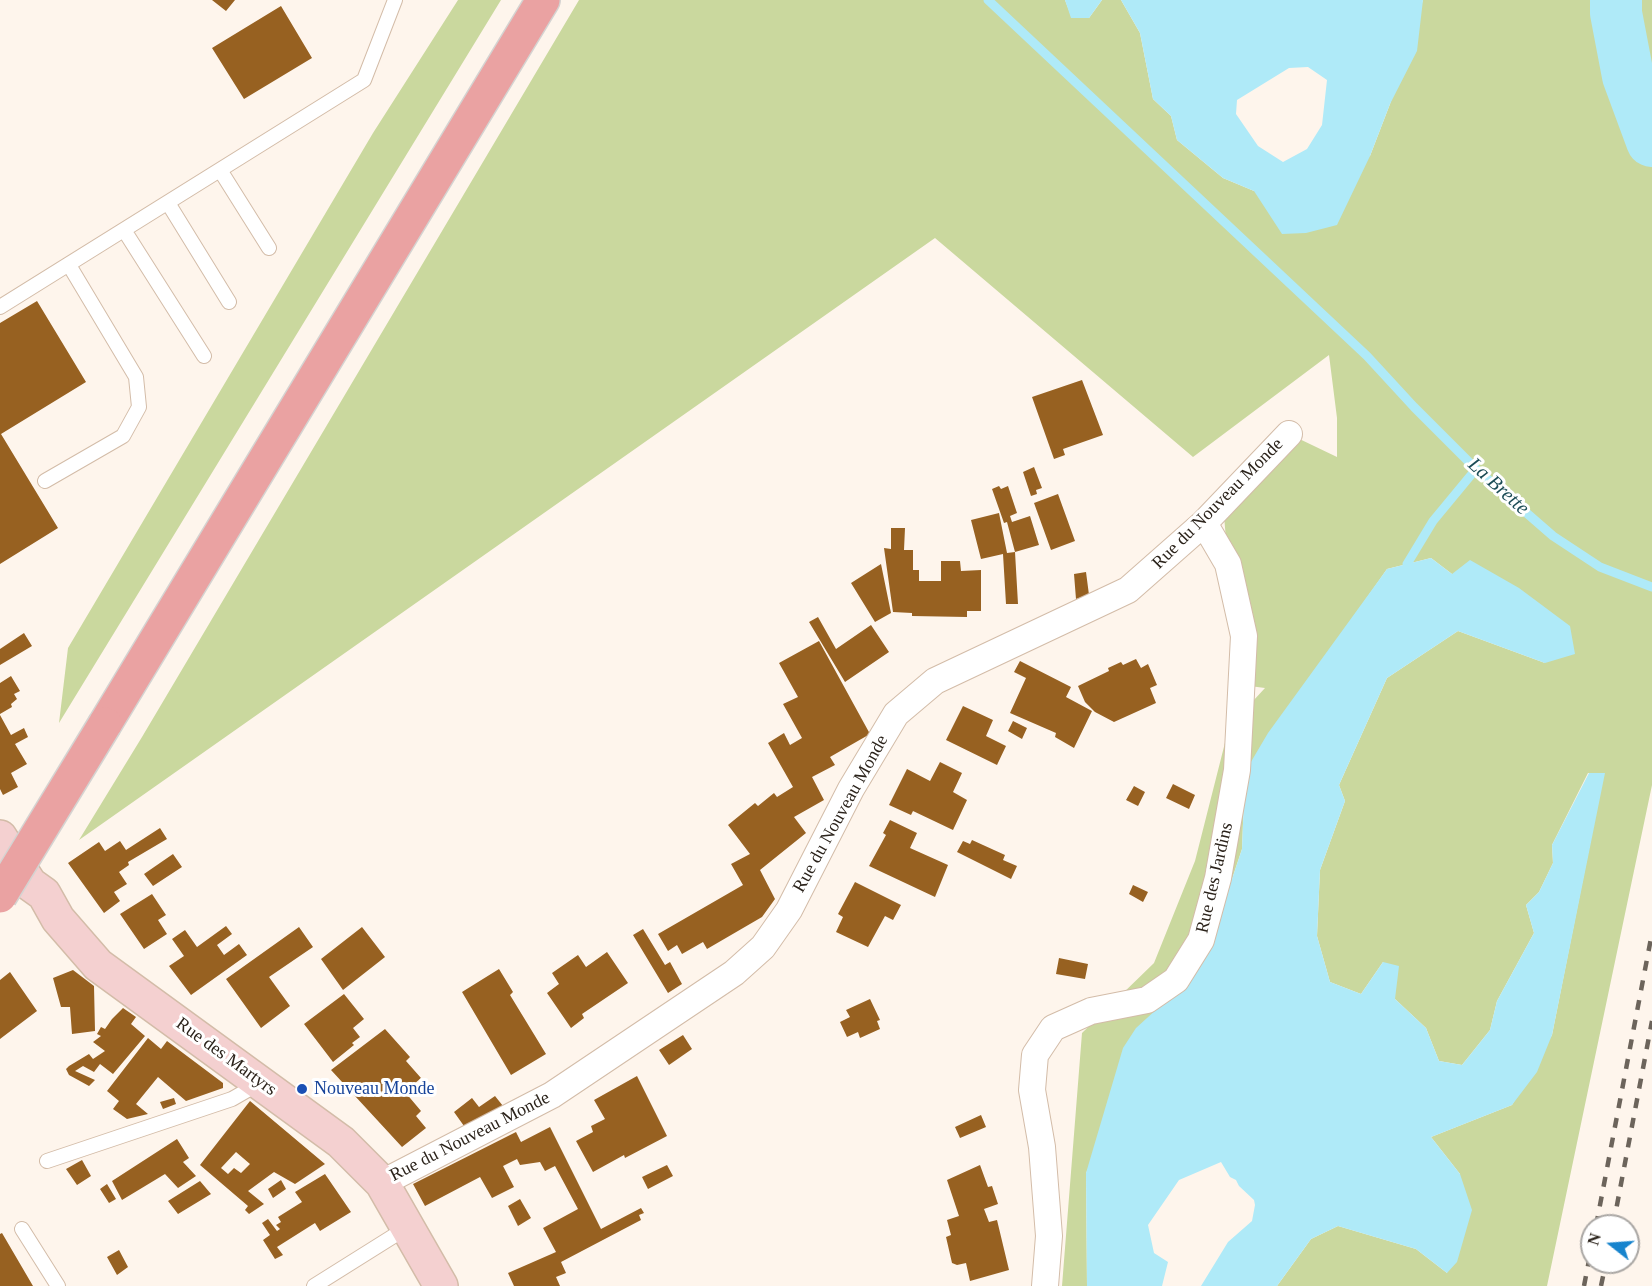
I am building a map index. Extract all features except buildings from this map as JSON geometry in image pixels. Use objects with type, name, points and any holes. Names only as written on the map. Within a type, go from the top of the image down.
[{"type":"main road","points":[[0,896],[543,0]]},
{"type":"street","name":"Rue du Nouveau Monde","points":[[382,1183],[552,1095],[734,973],[763,947],[789,910],[851,789],[896,714],[935,681],[1128,590],[1204,523],[1289,434]]},
{"type":"street","name":"Rue des Jardins","points":[[1045,1286],[1049,1236],[1042,1147],[1032,1090],[1035,1054],[1053,1028],[1090,1011],[1148,1000],[1176,980],[1200,940],[1218,878],[1237,770],[1245,636],[1228,564],[1204,523]]},
{"type":"street","name":"Rue des Martyrs","points":[[0,837],[30,884],[44,894],[58,919],[98,964],[341,1142],[382,1183],[441,1286]]},
{"type":"lane","points":[[0,308],[364,80],[395,0]]},
{"type":"lane","points":[[220,170],[269,248]]},
{"type":"lane","points":[[168,202],[229,302]]},
{"type":"lane","points":[[123,230],[204,356]]},
{"type":"lane","points":[[45,481],[123,436],[139,407],[136,377],[69,264]]},
{"type":"lane","points":[[47,1161],[232,1099],[261,1082]]},
{"type":"lane","points":[[314,1286],[408,1227]]},
{"type":"lane","points":[[22,1229],[58,1286]]},
{"type":"green space","points":[[458,0],[501,0],[59,723],[68,648],[373,133]]},
{"type":"green space","points":[[579,0],[1065,0],[1072,18],[1089,18],[1102,0],[1121,0],[1140,33],[1153,99],[1171,116],[1177,140],[1223,178],[1254,191],[1370,156],[1390,104],[1423,0],[1652,0],[1652,785],[1547,1286],[1277,1286],[1311,1239],[1338,1226],[1416,1249],[1447,1273],[1460,1174],[1431,1137],[1512,1105],[1552,1035],[1604,773],[1588,773],[1552,845],[1553,863],[1539,892],[1526,905],[1534,933],[1497,1001],[1490,1030],[1462,1065],[1439,1061],[1426,1028],[1395,999],[1383,962],[1361,994],[1330,982],[1317,936],[1320,870],[1345,801],[1339,785],[1387,678],[1458,631],[1545,663],[1452,574],[1431,558],[1387,569],[1245,772],[1242,849],[1208,951],[1086,1173],[1087,1286],[1062,1286],[1082,1033],[1154,963],[1195,861],[1229,727],[1265,688],[1242,685],[1223,503],[1289,434],[1337,457],[1337,418],[1329,355],[1193,457],[935,238],[79,840]]},
{"type":"water","points":[[1065,0],[1102,0],[1089,18],[1071,18]]},
{"type":"water","points":[[1121,0],[1423,0],[1417,51],[1390,104],[1370,156],[1337,225],[1306,233],[1282,234],[1254,191],[1223,178],[1177,140],[1171,116],[1153,99],[1140,33]],"holes":[[[1308,67],[1327,80],[1322,125],[1307,149],[1283,162],[1258,146],[1236,114],[1237,100],[1289,68]]]},
{"type":"water","points":[[1431,558],[1452,574],[1470,560],[1519,588],[1570,626],[1575,654],[1545,663],[1458,631],[1387,678],[1339,785],[1345,801],[1320,870],[1317,936],[1330,982],[1361,994],[1383,962],[1399,966],[1395,999],[1426,1028],[1439,1061],[1462,1065],[1490,1030],[1497,1001],[1534,933],[1526,905],[1539,892],[1553,863],[1552,845],[1589,773],[1605,773],[1552,1035],[1537,1072],[1512,1105],[1431,1137],[1460,1174],[1472,1210],[1457,1262],[1447,1273],[1416,1249],[1338,1226],[1311,1239],[1277,1286],[1201,1286],[1228,1242],[1252,1221],[1255,1205],[1254,1200],[1236,1180],[1230,1177],[1221,1162],[1179,1180],[1148,1225],[1154,1253],[1168,1262],[1162,1286],[1087,1286],[1086,1173],[1123,1048],[1136,1028],[1180,988],[1208,951],[1242,849],[1245,772],[1268,733],[1387,569]]},
{"type":"waterway","name":"La Brette","points":[[988,0],[1367,356],[1476,469],[1553,536],[1600,567],[1652,587]]},
{"type":"waterway","points":[[1616,0],[1616,13],[1628,76],[1652,141]]},
{"type":"waterway","name":"La Brette","points":[[1407,564],[1433,521],[1476,469]]},
{"type":"railway","points":[[1598,1214],[1652,933]]},
{"type":"railway","points":[[1615,1214],[1652,1021]]},
{"type":"railway","points":[[1584,1286],[1586,1274]]},
{"type":"railway","points":[[1601,1286],[1604,1274]]},
{"type":"place","name":"Nouveau Monde","points":[[302,1089]]}]
